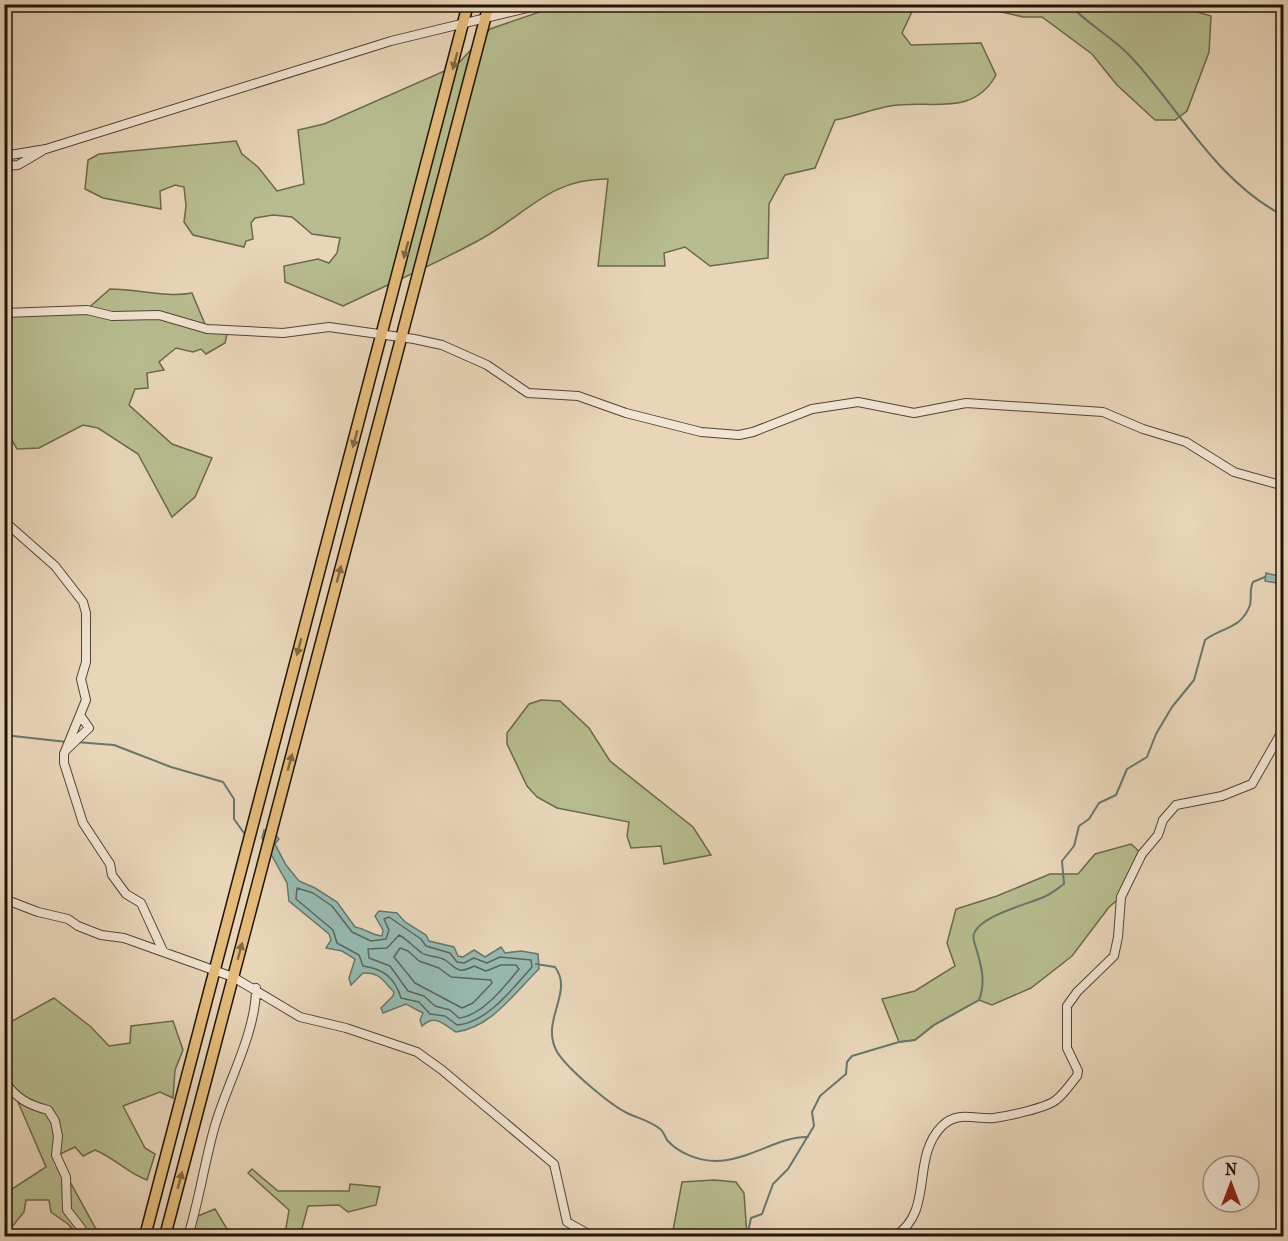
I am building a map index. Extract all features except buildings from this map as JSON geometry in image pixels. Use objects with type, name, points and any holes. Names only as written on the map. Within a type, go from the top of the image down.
[{"type":"highway","points":[[145,1236],[384,334],[468,4]]},
{"type":"highway","points":[[165,1236],[489,4]]},
{"type":"street","points":[[4,156],[46,149],[391,42],[544,4]]},
{"type":"street","points":[[4,166],[29,160],[46,149]]},
{"type":"street","points":[[4,313],[87,310],[112,316],[159,315],[207,329],[283,333],[329,327],[384,334],[442,345],[503,374],[528,393],[578,396],[626,413],[701,432],[740,435],[812,409],[858,402],[914,413],[966,403],[1081,409],[1103,412],[1151,432],[1186,442],[1234,472],[1284,486]]},
{"type":"street","points":[[4,521],[55,566],[82,602],[86,613],[86,662],[81,679],[86,700],[65,751],[64,763],[83,823],[110,864],[112,875],[126,894],[141,903],[163,951]]},
{"type":"street","points":[[65,751],[87,733],[89,728],[80,715]]},
{"type":"street","points":[[895,1236],[910,1224],[918,1209],[928,1145],[944,1124],[969,1115],[992,1118],[1042,1106],[1055,1101],[1077,1076],[1078,1071],[1067,1048],[1067,1006],[1077,992],[1114,956],[1121,897],[1142,854],[1158,835],[1163,820],[1176,805],[1222,796],[1252,784],[1284,728]]},
{"type":"street","points":[[4,899],[38,912],[68,919],[78,926],[101,935],[124,938],[234,976],[300,1017],[403,1046],[442,1070],[554,1164],[567,1222],[592,1236]]},
{"type":"street","points":[[188,1236],[201,1195],[214,1129],[243,1051],[254,1011],[256,988]]},
{"type":"street","points":[[4,1081],[14,1095],[30,1105],[48,1110],[55,1121],[58,1136],[56,1155],[66,1177],[67,1210],[81,1228],[84,1236]]},
{"type":"green space","points":[[560,5],[915,5],[902,33],[911,45],[981,43],[996,75],[975,97],[963,102],[890,106],[835,120],[815,168],[785,175],[769,204],[768,258],[710,266],[685,247],[664,253],[665,266],[598,266],[608,179],[588,180],[556,190],[483,238],[343,306],[285,282],[284,266],[318,259],[329,263],[337,253],[340,238],[312,234],[292,217],[273,215],[255,218],[251,223],[253,239],[246,241],[244,247],[193,235],[184,222],[186,206],[184,187],[175,185],[160,191],[161,209],[103,198],[85,189],[88,160],[99,154],[236,141],[242,154],[258,167],[277,191],[304,184],[298,130],[324,124],[456,66],[490,29]]},
{"type":"green space","points":[[971,5],[1168,5],[1169,11],[1187,9],[1211,16],[1209,52],[1187,111],[1175,120],[1155,120],[1117,85],[1092,54],[1042,17],[1023,17]]},
{"type":"green space","points":[[110,289],[172,294],[192,293],[207,329],[228,330],[225,343],[206,354],[201,349],[193,352],[176,348],[159,362],[164,370],[147,373],[148,388],[135,389],[129,405],[172,444],[212,458],[195,497],[172,517],[138,454],[98,428],[83,425],[39,448],[17,449],[10,437],[5,438],[4,333],[8,314],[86,310]]},
{"type":"green space","points":[[541,700],[560,701],[589,728],[610,761],[693,827],[711,855],[664,864],[661,846],[631,848],[627,836],[629,822],[557,808],[537,797],[527,786],[507,744],[507,733],[529,704]]},
{"type":"green space","points":[[1131,844],[1142,854],[1121,897],[1109,907],[1072,956],[1031,988],[992,1005],[979,1000],[934,1025],[915,1040],[899,1042],[882,999],[915,991],[955,966],[947,943],[956,909],[997,896],[1050,874],[1078,874],[1095,854]]},
{"type":"green space","points":[[54,998],[91,1027],[109,1046],[130,1043],[131,1026],[173,1021],[183,1050],[175,1070],[173,1098],[160,1092],[123,1106],[145,1148],[155,1154],[147,1180],[95,1150],[83,1156],[75,1147],[56,1156],[96,1229],[108,1232],[109,1236],[78,1236],[68,1224],[51,1212],[49,1200],[26,1200],[24,1212],[11,1228],[15,1236],[5,1236],[5,1198],[12,1195],[12,1189],[46,1167],[15,1095],[5,1097],[5,1025]]},
{"type":"green space","points":[[252,1169],[278,1191],[349,1191],[350,1184],[380,1187],[376,1205],[348,1212],[339,1205],[308,1206],[300,1236],[285,1234],[289,1210],[248,1173]]},
{"type":"green space","points":[[714,1180],[736,1182],[744,1193],[747,1236],[672,1236],[682,1182]]},
{"type":"green space","points":[[215,1209],[227,1229],[213,1236],[187,1236],[195,1229],[193,1218]]},
{"type":"water","points":[[1266,573],[1283,577],[1283,584],[1265,581]]},
{"type":"water","points":[[264,830],[274,833],[279,839],[275,844],[286,865],[299,881],[337,902],[355,927],[382,936],[383,930],[375,916],[379,911],[397,913],[405,922],[426,935],[429,941],[454,947],[458,956],[463,957],[474,950],[485,957],[501,947],[505,953],[521,951],[538,954],[539,969],[502,1008],[469,1029],[456,1032],[436,1020],[422,1026],[420,1020],[423,1013],[406,1004],[383,1013],[381,1008],[394,992],[381,978],[369,973],[363,973],[351,985],[349,978],[355,959],[342,951],[326,948],[331,940],[329,934],[289,901],[287,883],[262,838]]},
{"type":"waterway","points":[[1069,4],[1132,58],[1201,144],[1238,184],[1284,216]]},
{"type":"waterway","points":[[747,1236],[751,1218],[762,1214],[773,1184],[788,1169],[814,1126],[812,1112],[820,1096],[846,1074],[847,1062],[852,1056],[899,1042],[915,1040],[934,1025],[979,1000],[983,978],[974,933],[989,919],[1000,913],[1044,897],[1064,884],[1062,861],[1074,846],[1079,826],[1089,819],[1099,803],[1116,795],[1127,769],[1147,757],[1156,734],[1172,707],[1194,680],[1205,640],[1241,619],[1250,605],[1253,582],[1265,577]]},
{"type":"waterway","points":[[4,735],[67,742]]},
{"type":"waterway","points":[[76,742],[114,745],[171,767],[223,782],[234,799],[234,819],[244,833]]},
{"type":"waterway","points":[[536,964],[555,967],[560,976],[560,996],[552,1027],[552,1039],[561,1057],[610,1102],[660,1129],[677,1149],[703,1160],[728,1160],[786,1140],[808,1137]]}]
